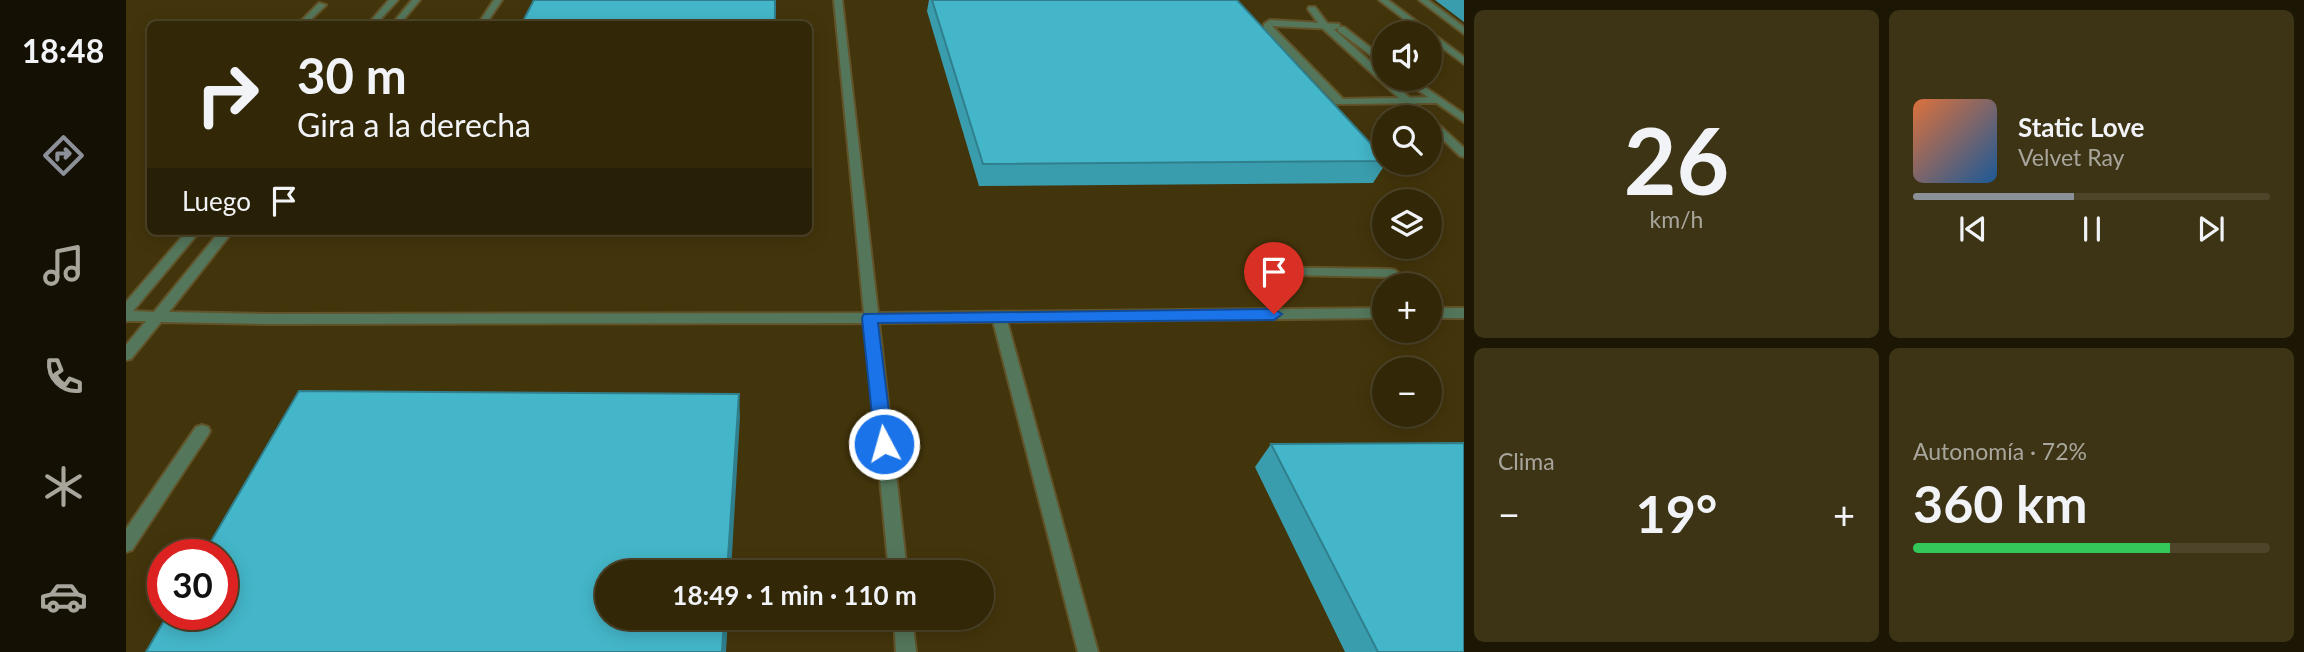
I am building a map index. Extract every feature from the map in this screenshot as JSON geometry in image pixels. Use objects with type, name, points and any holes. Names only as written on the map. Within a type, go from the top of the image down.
[{"type":"street","points":[[375,21],[394,0]]},
{"type":"street","points":[[398,21],[416,0]]},
{"type":"street","points":[[484,21],[498,0]]},
{"type":"street","points":[[838,0],[897,560]]},
{"type":"street","points":[[1303,0],[1413,105]]},
{"type":"street","points":[[1384,0],[1411,21]]},
{"type":"street","points":[[1423,0],[1464,32]]},
{"type":"street","points":[[305,21],[322,5]]},
{"type":"street","points":[[1319,17],[1270,23],[1267,26],[1340,102],[1436,100]]},
{"type":"street","points":[[1266,18],[1319,17],[1336,26],[1372,53]]},
{"type":"street","points":[[1442,44],[1464,61]]},
{"type":"street","points":[[1424,91],[1464,119]]},
{"type":"street","points":[[1442,133],[1464,154]]},
{"type":"street","points":[[126,314],[191,235]]},
{"type":"street","points":[[126,355],[224,235]]},
{"type":"street","points":[[1253,271],[1390,273]]},
{"type":"street","points":[[1442,311],[1464,313]]},
{"type":"street","points":[[126,314],[269,319],[870,318],[1372,313]]},
{"type":"street","points":[[999,317],[1088,652]]},
{"type":"street","points":[[126,544],[202,431]]},
{"type":"street","points":[[904,630],[906,652]]},
{"type":"building","points":[[534,0],[775,0],[775,21],[523,21]]},
{"type":"building","points":[[932,0],[1237,0],[1372,145],[1372,161],[983,164]]},
{"type":"building","points":[[299,391],[739,394],[728,560],[595,560],[595,630],[723,630],[722,652],[146,652],[159,630],[238,630],[238,539],[212,539]]},
{"type":"building","points":[[1464,443],[1464,652],[1378,652],[1271,444]]},
{"type":"route","points":[[884,444],[870,318],[1274,314]]}]
